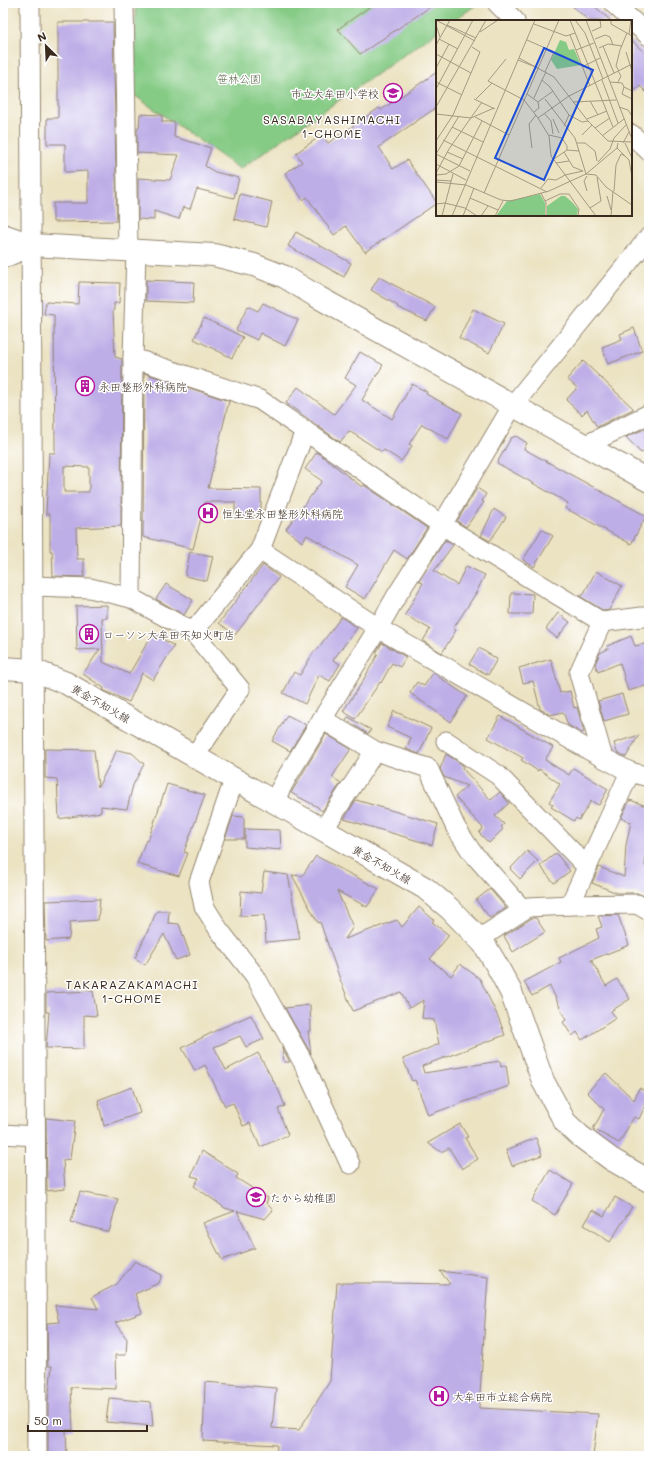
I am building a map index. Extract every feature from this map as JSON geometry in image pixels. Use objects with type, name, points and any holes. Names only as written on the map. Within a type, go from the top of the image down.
[{"type":"main road","points":[[3,235],[31,245],[214,255],[254,265],[285,277],[316,296],[649,481]]},
{"type":"main road","points":[[3,257],[31,245]]},
{"type":"main road","name":"黄金不知火線","points":[[3,668],[33,670],[66,683],[425,888],[450,909],[484,944],[496,964],[511,992],[543,1081],[565,1122],[580,1136],[611,1159],[649,1181]]},
{"type":"street","points":[[30,3],[37,1456]]},
{"type":"street","points":[[124,3],[132,251],[133,358],[131,598]]},
{"type":"street","points":[[613,3],[632,20]]},
{"type":"street","points":[[632,20],[649,36]]},
{"type":"street","points":[[632,135],[649,151]]},
{"type":"street","points":[[274,801],[397,594],[442,525],[512,405],[649,237]]},
{"type":"street","points":[[133,358],[260,400],[442,525],[602,622],[649,617]]},
{"type":"street","points":[[586,445],[649,414]]},
{"type":"street","points":[[193,632],[260,550],[305,431]]},
{"type":"street","points":[[260,550],[378,628],[587,750],[630,772],[649,777]]},
{"type":"street","points":[[33,586],[90,588],[131,598],[193,632],[240,689],[194,757]]},
{"type":"street","points":[[602,622],[579,673],[603,758]]},
{"type":"street","points":[[322,719],[375,751],[428,768],[456,828],[471,851],[523,910]]},
{"type":"street","points":[[446,741],[498,775],[587,867]]},
{"type":"street","points":[[324,830],[375,751]]},
{"type":"street","points":[[570,905],[630,772]]},
{"type":"street","points":[[234,780],[199,882],[204,906],[219,930],[255,976],[303,1062],[350,1164]]},
{"type":"street","points":[[478,938],[528,907],[637,904],[649,910]]},
{"type":"street","points":[[3,1134],[35,1136]]},
{"type":"green space","name":"笹林公園","points":[[136,3],[479,3],[454,20],[436,20],[436,33],[240,169],[134,95]]},
{"type":"building","points":[[375,3],[436,3],[360,54],[338,29]]},
{"type":"building","points":[[569,3],[591,3],[610,20],[588,20]]},
{"type":"building","points":[[58,22],[113,22],[117,221],[53,222],[53,203],[88,203],[88,171],[65,172],[65,144],[47,144],[47,118],[58,118]]},
{"type":"building","points":[[632,41],[649,57],[649,95],[640,86],[632,93]]},
{"type":"building","points":[[436,73],[436,108],[379,147],[393,169],[407,160],[436,204],[365,252],[346,226],[334,235],[307,197],[303,200],[285,173],[302,162],[296,153],[322,135],[328,143],[379,108],[381,110]]},
{"type":"building","points":[[140,114],[162,115],[162,122],[175,122],[174,137],[211,148],[205,166],[215,172],[239,178],[234,198],[197,189],[190,209],[183,207],[179,219],[154,211],[154,220],[138,219],[138,178],[170,180],[179,155],[137,153],[137,128],[139,128]]},
{"type":"building","points":[[240,194],[272,202],[266,227],[234,219]]},
{"type":"building","points":[[296,232],[351,263],[344,277],[288,246]]},
{"type":"building","points":[[379,277],[435,307],[427,321],[397,307],[398,306],[371,290]]},
{"type":"building","points":[[146,280],[194,282],[193,303],[146,301]]},
{"type":"building","points":[[79,282],[120,283],[119,303],[114,303],[113,310],[115,357],[122,359],[121,526],[76,528],[77,559],[84,559],[84,577],[53,576],[52,551],[50,551],[50,514],[46,514],[49,453],[55,453],[54,315],[44,314],[46,302],[78,304]],"holes":[[[64,466],[89,467],[89,492],[64,492]]]},
{"type":"building","points":[[263,303],[298,320],[285,346],[260,333],[257,340],[236,330],[248,306],[258,311]]},
{"type":"building","points":[[473,309],[504,324],[489,353],[459,338]]},
{"type":"building","points":[[204,318],[243,337],[232,358],[194,339]]},
{"type":"building","points":[[634,328],[642,351],[608,364],[602,347],[622,339],[620,334]]},
{"type":"building","points":[[360,352],[383,365],[362,400],[392,419],[412,384],[427,392],[426,394],[462,413],[448,439],[422,424],[409,444],[412,446],[401,461],[384,450],[382,452],[349,431],[340,442],[286,403],[298,387],[334,414],[356,385],[345,378]]},
{"type":"building","points":[[583,361],[633,409],[597,427],[587,410],[582,415],[566,400],[577,388],[567,379]]},
{"type":"building","points":[[144,373],[229,401],[208,488],[261,489],[261,516],[235,516],[235,502],[205,502],[193,549],[143,537]]},
{"type":"building","points":[[649,427],[649,450],[641,453],[626,437]]},
{"type":"building","points":[[516,436],[527,443],[524,449],[646,516],[631,544],[565,508],[568,503],[497,463],[511,438]]},
{"type":"building","points":[[317,452],[362,487],[364,485],[427,528],[407,559],[394,550],[365,599],[345,587],[358,565],[307,535],[302,542],[286,529],[322,481],[305,469]]},
{"type":"building","points":[[477,488],[486,494],[482,501],[484,502],[466,527],[457,521]]},
{"type":"building","points":[[494,509],[506,517],[490,541],[481,536]]},
{"type":"building","points":[[542,529],[553,536],[534,567],[523,560]]},
{"type":"building","points":[[445,540],[453,545],[434,571],[457,585],[466,566],[485,575],[476,593],[453,629],[456,630],[442,653],[423,641],[430,629],[405,615],[423,583],[419,581]]},
{"type":"building","points":[[190,552],[213,556],[207,581],[185,576]]},
{"type":"building","points":[[263,565],[279,577],[235,635],[219,623]]},
{"type":"building","points":[[596,571],[622,586],[609,610],[604,611],[578,595],[583,595]]},
{"type":"building","points":[[166,584],[193,600],[184,615],[156,599]]},
{"type":"building","points":[[511,593],[533,594],[532,614],[510,614]]},
{"type":"building","points":[[107,605],[107,618],[102,618],[103,662],[129,674],[153,633],[174,646],[153,680],[142,673],[129,702],[103,690],[104,688],[83,674],[100,649],[77,650],[76,606]]},
{"type":"building","points":[[558,613],[570,622],[557,638],[546,629]]},
{"type":"building","points":[[341,617],[357,628],[333,660],[340,664],[330,681],[319,675],[305,704],[283,693],[294,672],[300,675],[315,650],[316,651]]},
{"type":"building","points":[[631,636],[635,646],[649,643],[649,685],[628,691],[620,663],[598,672],[595,664],[600,653],[608,649],[607,646]]},
{"type":"building","points":[[382,643],[406,657],[400,667],[392,663],[381,683],[380,682],[355,719],[343,711],[361,684],[378,654],[376,653]]},
{"type":"building","points":[[479,648],[497,659],[488,675],[469,664]]},
{"type":"building","points":[[551,659],[560,693],[570,691],[574,708],[577,707],[584,732],[582,733],[568,725],[563,712],[550,715],[540,709],[533,681],[523,683],[519,668]]},
{"type":"building","points":[[433,673],[467,696],[451,722],[410,693],[417,682],[424,686]]},
{"type":"building","points":[[622,694],[628,714],[604,721],[598,701]]},
{"type":"building","points":[[394,711],[431,728],[419,754],[406,749],[411,738],[387,727]]},
{"type":"building","points":[[287,715],[306,725],[290,751],[272,741]]},
{"type":"building","points":[[500,716],[553,747],[545,760],[569,775],[573,768],[608,789],[599,805],[591,801],[579,820],[576,818],[574,821],[551,807],[553,805],[549,802],[560,784],[539,769],[538,771],[521,760],[523,758],[488,738]]},
{"type":"building","points":[[348,717],[371,730],[368,734],[346,720]]},
{"type":"building","points":[[326,734],[351,749],[332,777],[341,783],[322,811],[318,807],[291,793]]},
{"type":"building","points":[[639,735],[626,757],[617,752],[614,743]]},
{"type":"building","points":[[45,749],[94,750],[98,787],[117,750],[132,753],[144,764],[133,785],[127,809],[101,806],[101,812],[59,819],[57,779],[45,778]]},
{"type":"building","points":[[446,754],[463,765],[462,768],[491,800],[500,792],[509,803],[495,816],[504,824],[501,827],[503,829],[489,843],[479,833],[483,828],[455,797],[467,786],[444,777],[440,769]]},
{"type":"building","points":[[167,784],[205,795],[184,852],[188,853],[179,876],[137,864],[146,840],[148,841]]},
{"type":"building","points":[[356,800],[438,824],[432,845],[344,819]]},
{"type":"building","points":[[630,800],[649,807],[649,844],[647,844],[645,866],[649,868],[649,898],[637,893],[617,893],[592,883],[599,867],[624,877],[626,845],[631,822],[621,818]]},
{"type":"building","points":[[233,816],[244,817],[244,839],[225,839]]},
{"type":"building","points":[[245,829],[280,830],[281,850],[245,847]]},
{"type":"building","points":[[527,851],[538,861],[520,879],[510,869]]},
{"type":"building","points":[[556,853],[570,871],[554,883],[540,866]]},
{"type":"building","points":[[316,856],[379,889],[367,907],[337,891],[353,927],[345,939],[397,920],[402,927],[419,907],[434,920],[432,922],[449,935],[430,959],[451,976],[460,964],[480,979],[505,1035],[422,1066],[424,1073],[500,1061],[501,1067],[506,1065],[509,1086],[428,1115],[415,1080],[412,1081],[403,1059],[439,1044],[434,1020],[422,1018],[424,1000],[409,1008],[401,992],[353,1011],[320,922],[318,923],[292,875],[302,876]]},
{"type":"building","points":[[264,872],[288,875],[300,939],[266,942],[264,915],[240,916],[241,891],[261,893]]},
{"type":"building","points":[[490,889],[506,908],[490,918],[476,900]]},
{"type":"building","points":[[100,899],[98,920],[70,922],[69,939],[46,941],[45,901]]},
{"type":"building","points":[[157,911],[169,911],[168,923],[179,924],[190,955],[176,960],[164,934],[145,965],[135,958]]},
{"type":"building","points":[[618,915],[629,945],[591,960],[606,986],[617,979],[630,999],[611,1011],[616,1018],[582,1040],[577,1032],[572,1036],[563,1022],[566,1020],[550,986],[532,996],[524,982],[561,962],[559,958],[599,938],[596,929],[602,927],[598,916]]},
{"type":"building","points":[[532,918],[536,918],[545,932],[513,952],[504,936]]},
{"type":"building","points":[[93,991],[97,1016],[84,1015],[84,1049],[46,1048],[49,1012],[46,1012],[46,993]]},
{"type":"building","points":[[310,1005],[311,1031],[308,1031],[311,1054],[285,1008]]},
{"type":"building","points":[[251,1015],[264,1039],[246,1047],[240,1036],[214,1047],[226,1070],[258,1053],[279,1091],[285,1106],[278,1109],[288,1135],[260,1147],[250,1123],[243,1126],[233,1103],[225,1106],[205,1065],[195,1071],[182,1048]]},
{"type":"building","points":[[282,1047],[290,1062],[284,1062]]},
{"type":"building","points":[[606,1073],[634,1100],[639,1088],[649,1093],[649,1097],[639,1119],[634,1117],[619,1143],[593,1129],[604,1109],[587,1092]]},
{"type":"building","points":[[132,1087],[140,1113],[104,1126],[98,1100]]},
{"type":"building","points":[[46,1118],[75,1121],[70,1159],[63,1160],[65,1189],[47,1191]]},
{"type":"building","points":[[460,1124],[468,1137],[465,1138],[478,1159],[462,1169],[449,1148],[441,1152],[428,1143]]},
{"type":"building","points":[[536,1138],[542,1155],[512,1166],[506,1150]]},
{"type":"building","points":[[202,1151],[238,1174],[236,1178],[268,1198],[266,1203],[273,1210],[265,1219],[237,1211],[255,1248],[222,1260],[203,1223],[235,1211],[225,1208],[194,1186],[199,1178],[191,1176]]},
{"type":"building","points":[[550,1170],[573,1184],[555,1215],[532,1201]]},
{"type":"building","points":[[80,1192],[118,1199],[109,1232],[71,1222]]},
{"type":"building","points":[[615,1197],[632,1207],[610,1242],[584,1225],[593,1210],[604,1216]]},
{"type":"building","points":[[135,1261],[162,1275],[159,1283],[135,1294],[142,1313],[115,1323],[127,1339],[126,1355],[115,1355],[116,1389],[71,1387],[73,1430],[66,1430],[67,1456],[48,1456],[48,1401],[52,1366],[48,1366],[47,1323],[59,1322],[55,1305],[98,1309],[92,1297],[117,1284]]},
{"type":"building","points":[[440,1271],[488,1277],[479,1408],[598,1414],[593,1456],[276,1456],[277,1445],[203,1441],[205,1382],[276,1388],[272,1428],[299,1430],[330,1381],[337,1283],[450,1284]]},
{"type":"building","points":[[109,1398],[151,1402],[153,1426],[106,1422]]},
{"type":"place","name":"市立大牟田小学校","points":[[393,93]]},
{"type":"place","name":"永田整形外科病院","points":[[85,386]]},
{"type":"place","name":"恒生堂永田整形外科病院","points":[[208,513]]},
{"type":"place","name":"ローソン大牟田不知火町店","points":[[89,634]]},
{"type":"place","name":"たから幼稚園","points":[[256,1197]]},
{"type":"place","name":"大牟田市立総合病院","points":[[439,1396]]},
{"type":"district","name":"SASABAYASHIMACHI 1-CHOME","points":[[332,126]]},
{"type":"district","name":"TAKARAZAKAMACHI 1-CHOME","points":[[132,991]]}]
